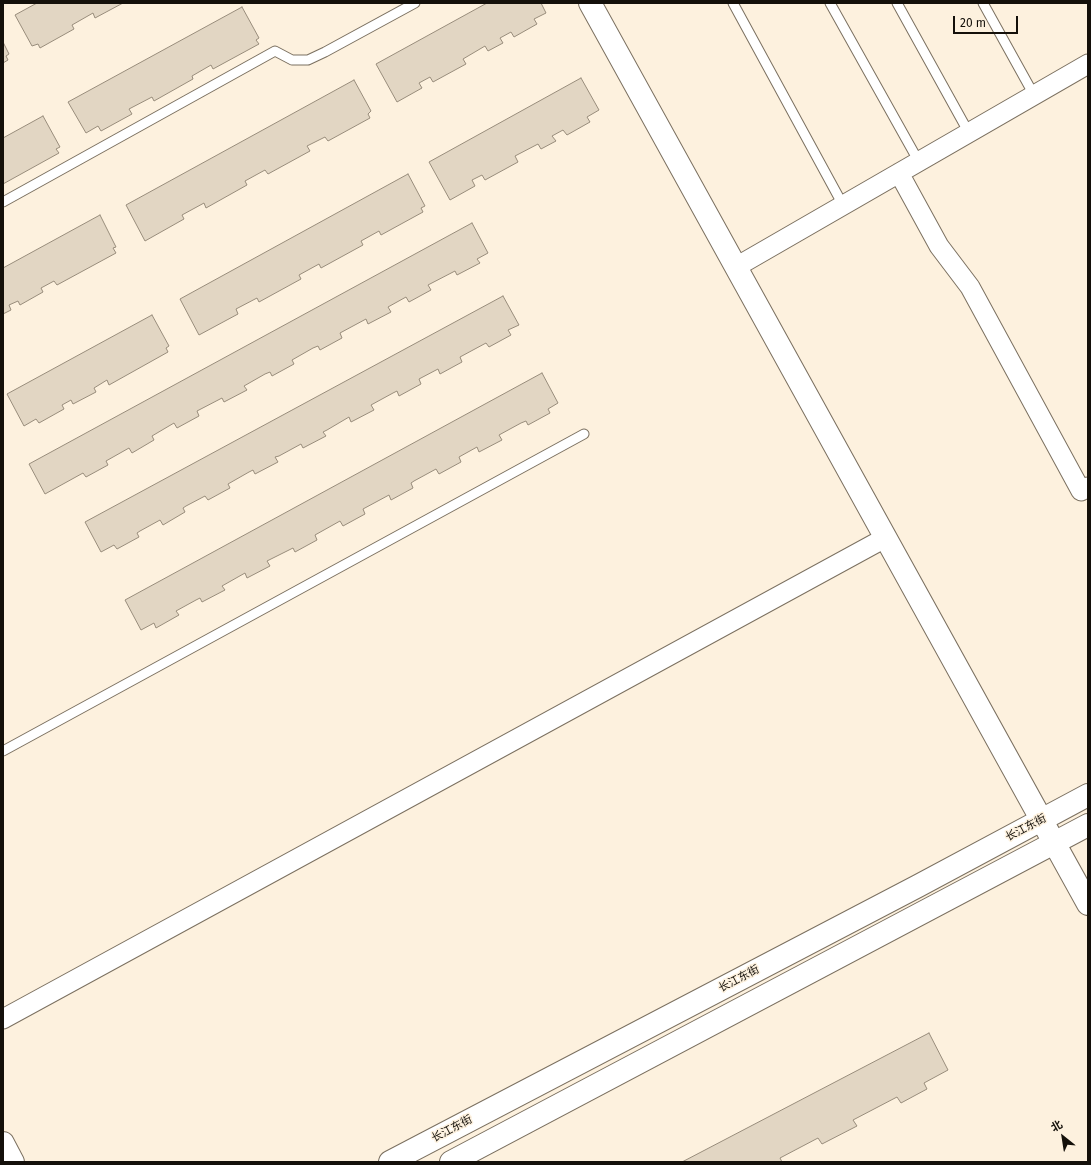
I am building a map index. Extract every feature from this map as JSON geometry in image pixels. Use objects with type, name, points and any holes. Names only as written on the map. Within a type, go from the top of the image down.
[{"type":"main road","points":[[590,3],[1088,904]]},
{"type":"main road","name":"长江东街","points":[[390,1162],[1088,795]]},
{"type":"main road","points":[[451,1162],[1088,825]]},
{"type":"main road","points":[[3,1143],[14,1162]]},
{"type":"street","points":[[736,267],[1088,64]]},
{"type":"street","points":[[899,173],[939,246],[970,287],[1081,491],[1088,487]]},
{"type":"street","points":[[3,1019],[885,538]]},
{"type":"lane","points":[[3,202],[274,51],[292,60],[308,60],[415,3]]},
{"type":"lane","points":[[733,3],[844,205]]},
{"type":"lane","points":[[830,3],[919,162]]},
{"type":"lane","points":[[897,3],[969,133]]},
{"type":"lane","points":[[983,3],[1034,96]]},
{"type":"lane","points":[[3,751],[584,434]]},
{"type":"building","points":[[37,3],[123,3],[95,18],[93,13],[72,25],[74,29],[40,48],[38,44],[32,46],[15,15]]},
{"type":"building","points":[[487,3],[541,3],[546,13],[534,19],[537,24],[514,37],[511,32],[500,38],[503,43],[488,51],[485,46],[463,59],[466,64],[433,82],[430,77],[419,83],[422,88],[397,102],[376,64]]},
{"type":"building","points":[[242,7],[259,38],[256,40],[259,44],[213,69],[211,65],[192,76],[193,79],[154,101],[152,97],[129,109],[132,114],[101,131],[98,126],[86,133],[68,102]]},
{"type":"building","points":[[3,42],[9,54],[6,56],[8,60],[3,63]]},
{"type":"building","points":[[581,78],[599,110],[587,117],[590,122],[567,135],[563,130],[552,136],[556,141],[541,149],[538,144],[515,156],[518,162],[485,180],[482,175],[472,180],[475,186],[450,200],[429,162]]},
{"type":"building","points":[[354,80],[371,111],[368,114],[370,118],[328,141],[325,137],[307,146],[310,151],[268,174],[265,170],[245,181],[247,185],[206,208],[204,203],[182,215],[184,219],[145,241],[126,205]]},
{"type":"building","points":[[43,116],[60,147],[56,149],[59,153],[3,184],[3,138]]},
{"type":"building","points":[[408,174],[425,206],[421,208],[423,212],[381,235],[379,231],[361,241],[363,245],[321,268],[319,264],[299,275],[301,279],[259,302],[257,298],[236,309],[238,314],[199,335],[180,299]]},
{"type":"building","points":[[100,215],[116,247],[113,248],[116,253],[57,285],[54,281],[41,288],[43,292],[20,305],[18,301],[9,305],[11,310],[3,314],[3,268]]},
{"type":"building","points":[[472,223],[488,253],[477,259],[480,263],[457,275],[455,271],[428,285],[431,290],[409,302],[406,297],[388,307],[391,312],[368,324],[366,319],[340,333],[342,338],[320,350],[318,346],[313,348],[292,360],[294,364],[272,376],[270,372],[265,374],[244,386],[247,390],[224,402],[222,398],[197,411],[199,416],[177,428],[174,423],[152,436],[154,440],[132,453],[129,448],[106,461],[108,465],[86,477],[83,473],[45,494],[29,464]]},
{"type":"building","points":[[503,296],[519,325],[508,330],[511,335],[489,347],[486,343],[460,357],[462,362],[440,374],[438,369],[419,379],[421,384],[399,396],[397,391],[393,393],[371,405],[374,410],[351,422],[349,417],[323,432],[326,436],[303,448],[301,444],[275,457],[278,462],[255,474],[253,470],[249,472],[228,484],[230,488],[208,500],[205,496],[186,506],[183,508],[185,512],[163,525],[160,520],[137,533],[139,537],[117,549],[114,545],[101,552],[85,522]]},
{"type":"building","points":[[152,315],[169,346],[166,348],[168,352],[109,385],[107,380],[94,388],[96,392],[73,404],[71,400],[62,405],[64,409],[39,423],[36,419],[24,426],[7,394]]},
{"type":"building","points":[[542,373],[558,403],[548,409],[550,413],[528,425],[526,421],[521,423],[499,435],[502,440],[479,452],[477,447],[459,457],[461,462],[439,474],[436,469],[414,481],[411,483],[413,488],[391,500],[389,495],[363,509],[365,514],[343,526],[340,521],[315,535],[317,540],[295,552],[293,548],[267,561],[270,566],[247,578],[245,573],[222,586],[225,590],[202,602],[200,598],[176,611],[179,615],[156,628],[154,623],[141,630],[125,600]]},
{"type":"building","points":[[929,1033],[948,1070],[924,1083],[927,1089],[901,1103],[897,1097],[853,1120],[857,1126],[822,1144],[818,1138],[780,1158],[782,1162],[682,1162]]}]
